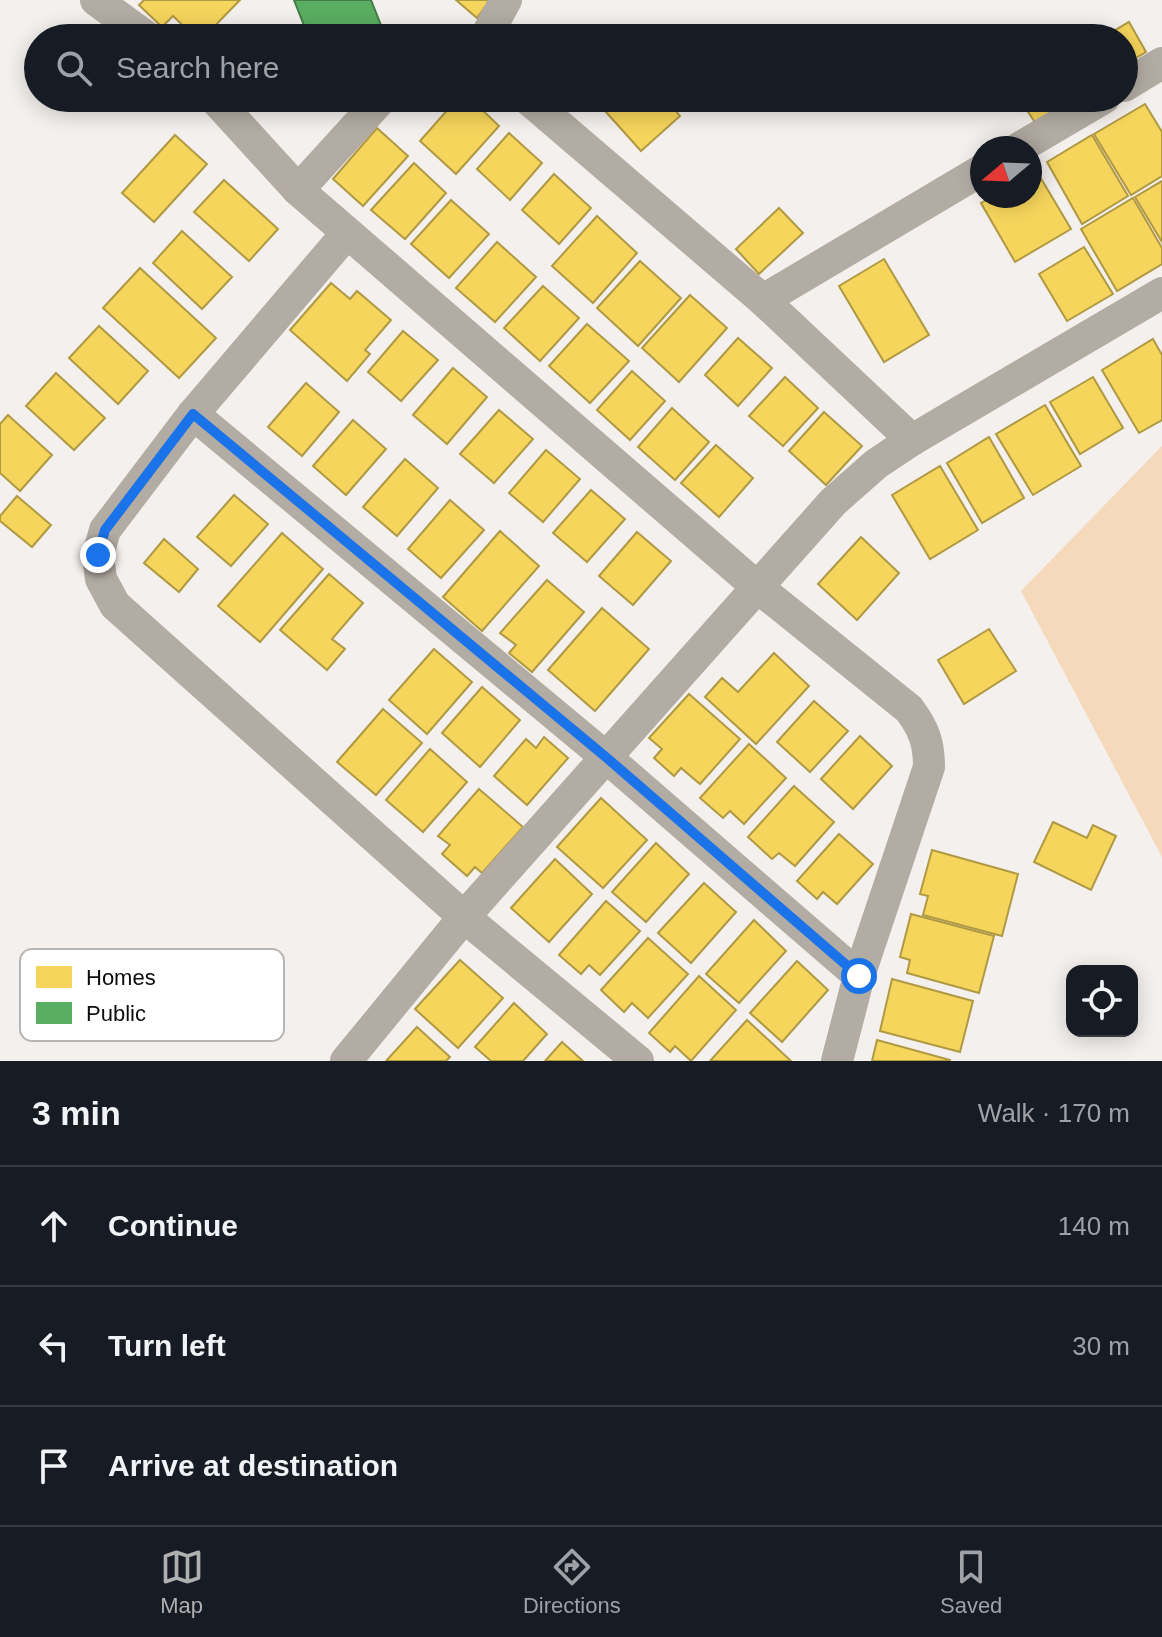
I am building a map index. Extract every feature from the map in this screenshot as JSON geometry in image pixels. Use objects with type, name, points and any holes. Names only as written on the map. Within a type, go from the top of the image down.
[{"type":"street","points":[[96,0],[129,24]]},
{"type":"street","points":[[493,24],[506,0]]},
{"type":"street","points":[[1138,78],[1162,63]]},
{"type":"street","points":[[227,112],[298,190],[347,233],[756,586],[909,709],[929,744],[929,767],[859,976],[837,1061]]},
{"type":"street","points":[[298,190],[369,112]]},
{"type":"street","points":[[543,112],[763,300],[912,440]]},
{"type":"street","points":[[1039,136],[1080,112]]},
{"type":"street","points":[[763,300],[970,177]]},
{"type":"street","points":[[347,233],[193,414],[105,530],[98,555],[101,579],[115,605],[464,917],[638,1061]]},
{"type":"street","points":[[346,1061],[464,917],[833,502],[876,464],[912,440],[1162,293]]},
{"type":"street","points":[[193,414],[607,758],[859,976]]},
{"type":"shaded area","points":[[1162,446],[1162,857],[1021,591]]},
{"type":"building: Homes","points":[[144,0],[240,0],[217,24],[181,24],[173,16],[165,24],[159,24],[139,5]]},
{"type":"building: Homes","points":[[456,0],[490,0],[477,18]]},
{"type":"building: Homes","points":[[1138,38],[1146,52],[1138,57]]},
{"type":"building: Homes","points":[[1145,104],[1162,132],[1162,176],[1131,195],[1094,134],[1131,112],[1138,112],[1138,108]]},
{"type":"building: Homes","points":[[446,112],[484,112],[499,126],[456,174],[420,141]]},
{"type":"building: Homes","points":[[606,112],[677,112],[680,116],[641,151]]},
{"type":"building: Homes","points":[[1028,112],[1056,112],[1036,124]]},
{"type":"building: Homes","points":[[377,128],[408,156],[363,206],[333,179]]},
{"type":"building: Homes","points":[[509,133],[542,163],[510,200],[477,169]]},
{"type":"building: Homes","points":[[175,135],[207,164],[154,222],[122,193]]},
{"type":"building: Homes","points":[[1092,135],[1128,196],[1082,224],[1047,162]]},
{"type":"building: Homes","points":[[414,163],[446,193],[405,239],[371,210]]},
{"type":"building: Homes","points":[[554,174],[591,208],[559,244],[522,210]]},
{"type":"building: Homes","points":[[224,180],[278,229],[249,261],[194,212]]},
{"type":"building: Homes","points":[[1042,180],[1071,229],[1015,262],[984,208],[1042,208]]},
{"type":"building: Homes","points":[[1162,181],[1162,242],[1135,197]]},
{"type":"building: Homes","points":[[1133,198],[1162,248],[1162,264],[1117,291],[1081,229]]},
{"type":"building: Homes","points":[[451,200],[489,234],[449,278],[411,244]]},
{"type":"building: Homes","points":[[779,208],[803,233],[759,274],[736,249]]},
{"type":"building: Homes","points":[[597,216],[637,253],[593,303],[552,266]]},
{"type":"building: Homes","points":[[182,231],[232,277],[202,309],[153,263]]},
{"type":"building: Homes","points":[[497,242],[536,277],[495,322],[456,288]]},
{"type":"building: Homes","points":[[1084,247],[1113,294],[1067,321],[1039,274]]},
{"type":"building: Homes","points":[[884,259],[929,335],[884,362],[839,286]]},
{"type":"building: Homes","points":[[640,261],[681,298],[638,346],[597,308]]},
{"type":"building: Homes","points":[[140,268],[216,338],[179,378],[103,308]]},
{"type":"building: Homes","points":[[331,283],[350,299],[357,291],[391,320],[365,350],[370,354],[347,381],[290,330]]},
{"type":"building: Homes","points":[[543,286],[579,318],[540,361],[504,328]]},
{"type":"building: Homes","points":[[690,295],[727,328],[679,382],[642,348]]},
{"type":"building: Homes","points":[[587,324],[629,361],[590,403],[549,366]]},
{"type":"building: Homes","points":[[99,326],[148,371],[118,404],[69,358]]},
{"type":"building: Homes","points":[[403,331],[438,360],[401,401],[368,372]]},
{"type":"building: Homes","points":[[738,338],[772,368],[738,406],[705,375]]},
{"type":"building: Homes","points":[[1153,339],[1162,355],[1162,420],[1139,433],[1102,370]]},
{"type":"building: Homes","points":[[453,368],[487,397],[447,444],[413,415]]},
{"type":"building: Homes","points":[[632,371],[665,401],[630,440],[597,410]]},
{"type":"building: Homes","points":[[56,373],[105,418],[74,450],[26,406]]},
{"type":"building: Homes","points":[[785,377],[818,408],[783,446],[749,416]]},
{"type":"building: Homes","points":[[1093,377],[1123,428],[1080,454],[1050,402]]},
{"type":"building: Homes","points":[[306,383],[339,412],[302,456],[268,427]]},
{"type":"building: Homes","points":[[1045,405],[1081,466],[1033,495],[996,434]]},
{"type":"building: Homes","points":[[672,408],[709,442],[675,480],[638,447]]},
{"type":"building: Homes","points":[[499,410],[533,439],[494,483],[460,454]]},
{"type":"building: Homes","points":[[824,412],[862,446],[826,485],[789,451]]},
{"type":"building: Homes","points":[[8,415],[52,455],[20,491],[0,473],[0,424]]},
{"type":"building: Homes","points":[[353,420],[386,449],[346,495],[313,466]]},
{"type":"building: Homes","points":[[989,437],[1024,498],[982,523],[947,463]]},
{"type":"building: Homes","points":[[716,445],[753,478],[719,517],[681,483]]},
{"type":"building: Homes","points":[[546,450],[580,479],[543,522],[509,493]]},
{"type":"building: Homes","points":[[405,459],[438,488],[397,536],[363,507]]},
{"type":"building: Homes","points":[[940,466],[978,530],[930,559],[892,495]]},
{"type":"building: Homes","points":[[591,490],[625,519],[587,562],[553,533]]},
{"type":"building: Homes","points":[[234,495],[268,524],[231,566],[197,537]]},
{"type":"building: Homes","points":[[17,496],[51,525],[32,547],[0,521],[0,516]]},
{"type":"building: Homes","points":[[450,500],[484,530],[441,578],[408,549]]},
{"type":"building: Homes","points":[[500,531],[539,566],[482,631],[443,597]]},
{"type":"building: Homes","points":[[637,532],[671,561],[633,605],[599,576]]},
{"type":"building: Homes","points":[[282,533],[323,569],[260,642],[218,606]]},
{"type":"building: Homes","points":[[861,537],[899,573],[857,620],[818,584]]},
{"type":"building: Homes","points":[[164,539],[198,569],[179,592],[144,563]]},
{"type":"building: Homes","points":[[329,574],[363,603],[332,639],[345,649],[327,670],[280,630]]},
{"type":"building: Homes","points":[[547,580],[584,612],[532,672],[509,653],[516,645],[500,633]]},
{"type":"building: Homes","points":[[602,608],[649,649],[595,711],[548,670]]},
{"type":"building: Homes","points":[[989,629],[1016,671],[964,704],[938,660]]},
{"type":"building: Homes","points":[[434,649],[472,682],[427,734],[389,700]]},
{"type":"building: Homes","points":[[774,653],[809,686],[756,744],[705,697],[722,678],[738,692]]},
{"type":"building: Homes","points":[[482,687],[520,720],[480,767],[442,733]]},
{"type":"building: Homes","points":[[689,694],[740,739],[700,784],[681,768],[674,776],[654,758],[662,749],[649,738]]},
{"type":"building: Homes","points":[[814,701],[848,731],[810,772],[777,742]]},
{"type":"building: Homes","points":[[383,709],[422,743],[376,795],[337,762]]},
{"type":"building: Homes","points":[[860,736],[892,766],[853,809],[821,779]]},
{"type":"building: Homes","points":[[544,737],[568,758],[527,805],[494,776],[526,739],[536,748]]},
{"type":"building: Homes","points":[[749,744],[786,778],[744,824],[730,811],[723,818],[700,798]]},
{"type":"building: Homes","points":[[430,749],[467,782],[423,832],[386,800]]},
{"type":"building: Homes","points":[[794,786],[834,822],[795,866],[779,853],[772,859],[748,837]]},
{"type":"building: Homes","points":[[479,789],[523,827],[482,873],[475,867],[467,876],[442,854],[450,845],[438,836]]},
{"type":"building: Homes","points":[[601,798],[647,840],[603,888],[557,847]]},
{"type":"building: Homes","points":[[1053,822],[1087,838],[1093,825],[1116,836],[1091,890],[1034,862]]},
{"type":"building: Homes","points":[[839,834],[873,864],[837,904],[823,892],[817,899],[797,881]]},
{"type":"building: Homes","points":[[656,843],[689,874],[646,922],[612,892]]},
{"type":"building: Homes","points":[[932,850],[1018,874],[1002,936],[923,915],[928,896],[920,894]]},
{"type":"building: Homes","points":[[555,859],[592,894],[549,942],[511,908]]},
{"type":"building: Homes","points":[[704,883],[736,912],[691,963],[658,933]]},
{"type":"building: Homes","points":[[606,901],[640,931],[600,975],[589,965],[581,974],[559,955]]},
{"type":"building: Homes","points":[[911,914],[994,936],[979,993],[907,973],[910,960],[900,957]]},
{"type":"building: Homes","points":[[754,920],[786,951],[739,1003],[706,974]]},
{"type":"building: Homes","points":[[648,938],[688,974],[648,1018],[632,1003],[624,1012],[601,990]]},
{"type":"building: Homes","points":[[460,960],[503,998],[458,1048],[415,1009]]},
{"type":"building: Homes","points":[[797,961],[828,990],[782,1042],[750,1013]]},
{"type":"building: Homes","points":[[699,976],[736,1010],[691,1061],[675,1046],[670,1052],[649,1033]]},
{"type":"building: Homes","points":[[892,979],[973,1001],[960,1052],[880,1031]]},
{"type":"building: Homes","points":[[514,1003],[547,1034],[523,1061],[491,1061],[475,1047]]},
{"type":"building: Homes","points":[[747,1020],[791,1061],[710,1061]]},
{"type":"building: Homes","points":[[417,1027],[450,1057],[446,1061],[386,1061]]},
{"type":"building: Homes","points":[[877,1040],[950,1060],[950,1061],[872,1061]]},
{"type":"building: Homes","points":[[562,1042],[583,1061],[545,1061]]},
{"type":"building: Public","points":[[294,0],[371,0],[380,24],[303,24]]},
{"type":"route","points":[[98,555],[105,530],[193,414],[607,758],[859,976]]}]
